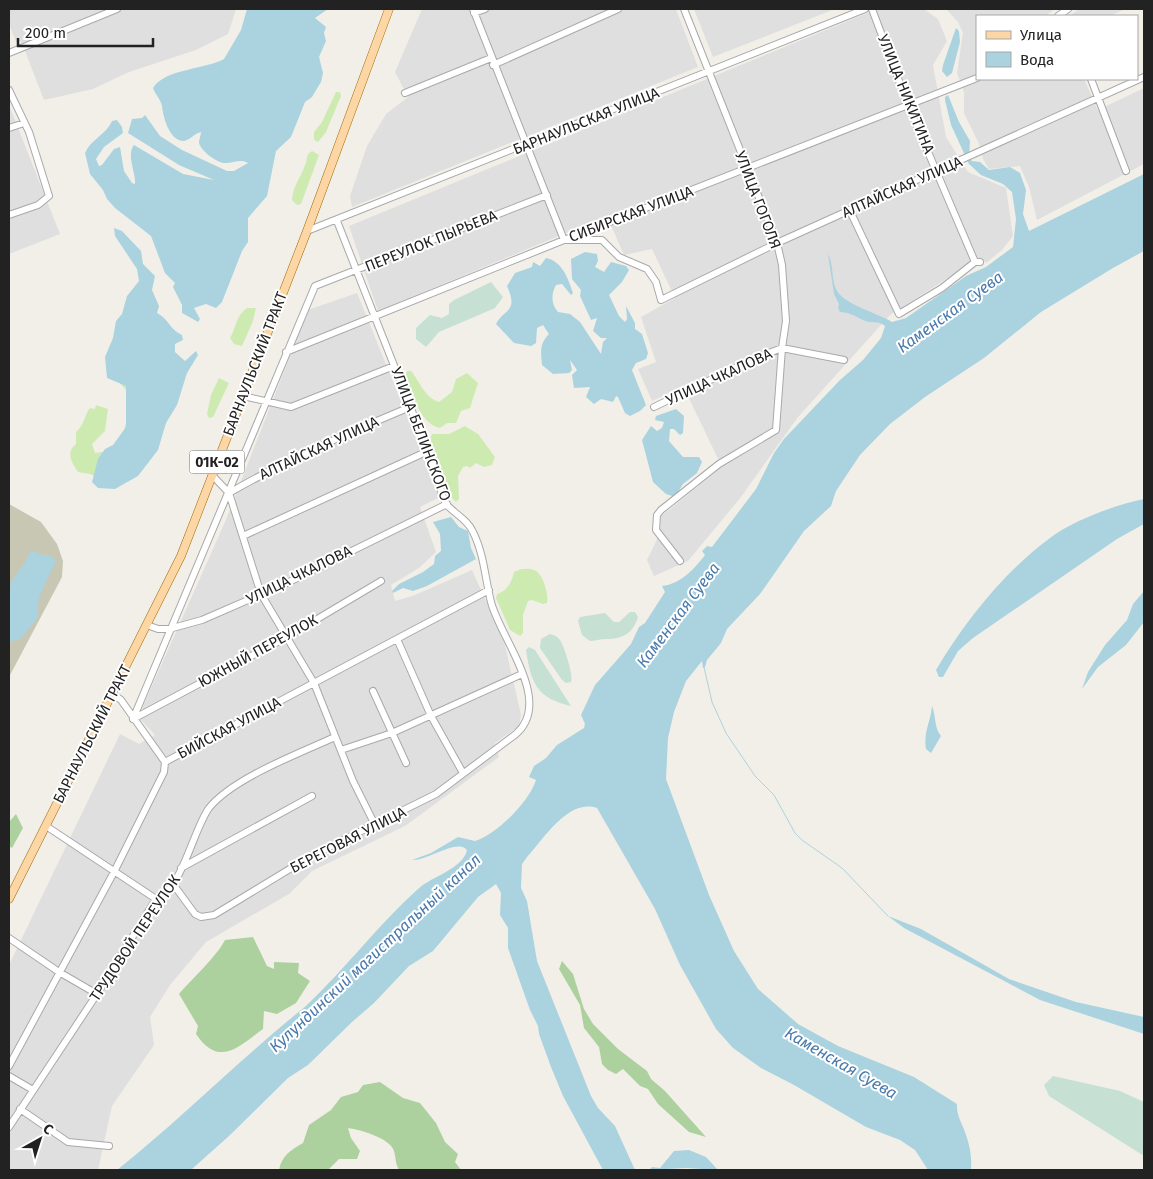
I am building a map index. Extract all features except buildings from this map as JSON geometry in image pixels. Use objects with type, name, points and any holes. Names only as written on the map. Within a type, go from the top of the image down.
[{"type":"main road","name":"БАРНАУЛЬСКИЙ ТРАКТ","points":[[9,899],[181,556],[307,231],[388,9]]},
{"type":"street","points":[[9,45],[9,53],[117,9]]},
{"type":"street","points":[[485,9],[473,11],[564,240]]},
{"type":"street","points":[[493,65],[618,9]]},
{"type":"street","name":"УЛИЦА ГОГОЛЯ","points":[[680,561],[656,530],[657,515],[719,464],[776,430],[782,348],[786,321],[785,293],[777,243],[684,9]]},
{"type":"street","name":"БАРНАУЛЬСКАЯ УЛИЦА","points":[[307,231],[337,221],[864,9]]},
{"type":"street","name":"УЛИЦА НИКИТИНА","points":[[850,211],[899,314],[942,288],[978,262],[908,105],[872,9]]},
{"type":"street","points":[[1059,14],[1068,9]]},
{"type":"street","points":[[405,93],[491,58]]},
{"type":"street","name":"СИБИРСКАЯ УЛИЦА","points":[[286,352],[564,240],[976,78]]},
{"type":"street","points":[[1092,80],[1126,171]]},
{"type":"street","name":"АЛТАЙСКАЯ УЛИЦА","points":[[564,240],[602,240],[619,257],[647,269],[656,282],[661,300],[777,243],[1138,80]]},
{"type":"street","points":[[9,90],[24,123],[49,196],[45,202],[9,215]]},
{"type":"street","points":[[9,128],[24,123]]},
{"type":"street","name":"ПЕРЕУЛОК ПЫРЬЕВА","points":[[286,352],[315,286],[547,195]]},
{"type":"street","name":"УЛИЦА БЕЛИНСКОГО","points":[[337,221],[447,504],[473,530],[486,572],[494,610],[528,688],[529,711],[525,726]]},
{"type":"street","name":"УЛИЦА ЧКАЛОВА","points":[[654,407],[764,354],[782,348],[844,360]]},
{"type":"street","points":[[133,720],[169,628],[229,493],[286,352]]},
{"type":"street","points":[[243,396],[291,407],[394,366]]},
{"type":"street","name":"АЛТАЙСКАЯ УЛИЦА","points":[[229,493],[278,464],[324,442],[410,407]]},
{"type":"street","points":[[243,536],[428,451]]},
{"type":"street","points":[[212,476],[229,493],[262,594],[314,683],[335,737],[374,823]]},
{"type":"street","name":"УЛИЦА ЧКАЛОВА","points":[[147,625],[158,629],[169,628],[202,620],[262,594],[447,504]]},
{"type":"street","name":"ЮЖНЫЙ ПЕРЕУЛОК","points":[[133,720],[287,637],[381,581]]},
{"type":"street","name":"БИЙСКАЯ УЛИЦА","points":[[9,1066],[114,872],[164,772],[165,762],[489,590]]},
{"type":"street","points":[[397,639],[431,716],[463,773]]},
{"type":"street","points":[[341,750],[392,733],[522,674]]},
{"type":"street","points":[[373,691],[406,763]]},
{"type":"street","points":[[113,694],[120,700],[165,762]]},
{"type":"street","name":"БЕРЕГОВАЯ УЛИЦА","points":[[173,884],[195,914],[201,917],[214,914],[311,856],[345,841],[374,823],[388,819],[436,794],[525,726]]},
{"type":"street","name":"ТРУДОВОЙ ПЕРЕУЛОК","points":[[9,1127],[97,994],[156,899],[164,896],[173,884],[208,810],[218,798],[239,784],[335,737]]},
{"type":"street","points":[[180,869],[312,796]]},
{"type":"street","points":[[46,826],[156,899]]},
{"type":"street","points":[[9,938],[59,972],[97,994]]},
{"type":"street","points":[[9,1076],[33,1090]]},
{"type":"street","points":[[20,1110],[68,1142],[109,1146]]},
{"type":"shaded area","points":[[9,9],[236,9],[228,34],[196,50],[129,72],[93,89],[44,100],[21,41],[16,42],[9,24]]},
{"type":"shaded area","points":[[422,9],[676,9],[698,67],[352,207],[350,196],[367,146],[386,114],[408,97],[395,72]]},
{"type":"shaded area","points":[[694,9],[835,9],[713,57]]},
{"type":"shaded area","points":[[877,9],[924,9],[938,19],[947,41],[933,65],[946,137],[968,172],[1006,188],[1013,236],[1002,250],[986,263],[979,258],[890,315],[798,417],[741,497],[688,561],[654,576],[647,560],[660,533],[657,527],[660,517],[722,467],[683,386],[652,401],[638,369],[656,362],[641,317],[675,298],[652,249],[624,255],[607,216],[378,311],[349,226]]},
{"type":"shaded area","points":[[946,9],[1055,9],[1049,15],[976,15],[976,80],[1084,80],[1098,110],[1144,88],[1144,164],[1037,220],[1029,187],[1020,166],[989,169],[964,113],[964,92],[957,73],[963,33],[958,22]]},
{"type":"shaded area","points":[[1079,9],[1125,9],[1112,15],[1070,15]]},
{"type":"shaded area","points":[[9,105],[60,234],[9,254]]},
{"type":"shaded area","points":[[491,282],[503,297],[495,308],[439,332],[426,347],[416,339],[416,328],[430,315],[442,318],[449,314],[449,304],[454,300]]},
{"type":"shaded area","points":[[357,293],[440,497],[420,507],[436,552],[419,568],[391,585],[395,601],[415,595],[472,570],[504,641],[521,715],[519,726],[495,743],[499,757],[405,826],[312,871],[289,894],[206,942],[170,985],[150,1017],[154,1045],[112,1106],[98,1170],[9,1170],[9,965],[120,734],[139,744],[155,735],[141,720],[143,706],[225,522],[308,310]]},
{"type":"shaded area","points":[[9,504],[41,522],[57,544],[63,561],[62,577],[9,677]]},
{"type":"shaded area","points":[[630,612],[635,612],[638,617],[633,628],[622,637],[590,641],[582,635],[578,621],[580,617],[605,613],[614,622],[619,622]]},
{"type":"shaded area","points":[[550,634],[558,638],[562,643],[570,668],[571,682],[566,683],[562,680],[540,648],[541,639]]},
{"type":"shaded area","points":[[529,647],[535,650],[571,706],[550,699],[543,694],[533,681],[526,650]]},
{"type":"shaded area","points":[[1053,1076],[1120,1091],[1144,1102],[1144,1156],[1049,1096],[1044,1085]]},
{"type":"green space","points":[[336,92],[340,92],[341,96],[326,132],[318,142],[314,140],[314,132],[322,122]]},
{"type":"green space","points":[[312,151],[319,155],[301,204],[297,205],[292,200],[294,190],[308,156]]},
{"type":"green space","points":[[247,308],[256,308],[253,321],[242,346],[234,344],[230,338],[238,318]]},
{"type":"green space","points":[[159,368],[101,479],[90,474],[78,472],[70,454],[76,444],[76,432],[81,426],[88,410],[90,408],[95,409],[96,405],[108,409],[105,431],[92,444],[95,453],[114,447],[122,438],[129,419],[126,390],[118,381]]},
{"type":"green space","points":[[407,371],[411,371],[426,393],[439,402],[452,392],[456,379],[467,373],[478,383],[470,408],[461,411],[456,423],[447,423],[440,428],[433,425],[417,406],[405,375]]},
{"type":"green space","points":[[219,378],[229,383],[213,417],[209,418],[207,414],[211,395]]},
{"type":"green space","points":[[465,426],[478,434],[495,457],[492,465],[484,467],[476,463],[470,468],[467,466],[463,467],[458,476],[459,499],[456,502],[447,493],[429,442],[432,434],[449,434]]},
{"type":"green space","points":[[521,569],[531,569],[540,575],[545,585],[547,603],[528,601],[523,615],[523,633],[520,636],[510,630],[496,598],[497,594],[504,591],[508,586],[514,572]]},
{"type":"green space","points":[[16,814],[23,828],[12,848],[9,846],[9,822]]},
{"type":"green space","points":[[253,937],[267,966],[274,969],[274,962],[299,963],[298,973],[310,981],[296,1003],[277,1014],[264,1011],[263,1029],[245,1042],[229,1051],[213,1050],[204,1044],[196,1034],[198,1026],[179,994],[210,960],[225,940]]},
{"type":"green space","points":[[562,961],[573,974],[584,1009],[593,1024],[618,1049],[647,1071],[651,1079],[665,1091],[706,1137],[689,1132],[658,1104],[648,1089],[640,1086],[623,1069],[616,1074],[602,1064],[599,1047],[584,1028],[580,1005],[559,969]]},
{"type":"green space","points":[[380,1082],[403,1098],[420,1103],[436,1123],[445,1142],[458,1154],[455,1162],[461,1170],[399,1170],[394,1151],[387,1142],[367,1133],[348,1128],[351,1138],[360,1151],[357,1159],[339,1159],[328,1170],[279,1170],[285,1157],[303,1143],[309,1125],[331,1110],[341,1097],[358,1092],[363,1085]]},
{"type":"water","points":[[247,9],[328,9],[315,18],[326,27],[324,33],[326,41],[319,57],[323,73],[321,82],[312,97],[305,102],[291,137],[276,151],[267,196],[248,218],[248,242],[242,251],[222,302],[216,308],[206,304],[194,308],[200,319],[198,322],[182,313],[182,305],[173,287],[175,283],[165,273],[151,236],[115,208],[107,199],[103,190],[90,174],[85,153],[112,121],[117,120],[122,127],[123,133],[104,147],[96,159],[99,166],[102,165],[114,149],[120,147],[124,171],[132,183],[135,184],[131,159],[134,145],[183,174],[214,180],[179,165],[128,133],[132,119],[142,118],[145,115],[160,136],[182,150],[227,171],[234,171],[248,163],[242,161],[224,163],[213,158],[200,146],[201,132],[184,141],[174,137],[168,127],[161,104],[153,88],[166,77],[224,59],[241,30]]},
{"type":"water","points":[[956,28],[959,31],[960,42],[952,73],[947,77],[942,71],[943,65]]},
{"type":"water","points":[[948,95],[959,122],[970,141],[969,158],[972,161],[980,162],[989,170],[1010,167],[1020,173],[1026,190],[1023,214],[1029,231],[1144,174],[1144,251],[1041,312],[984,358],[925,397],[890,424],[860,455],[836,491],[831,506],[804,531],[760,594],[727,629],[721,643],[707,660],[705,667],[703,668],[702,661],[686,681],[674,712],[668,738],[666,779],[709,895],[734,951],[758,989],[798,1024],[838,1046],[914,1077],[957,1104],[970,1148],[971,1170],[928,1170],[915,1150],[900,1140],[866,1127],[761,1068],[733,1048],[716,1029],[680,965],[655,909],[597,808],[586,807],[576,809],[557,822],[527,857],[522,864],[521,888],[527,901],[537,961],[591,1096],[598,1108],[615,1126],[635,1170],[603,1170],[563,1096],[508,948],[508,928],[500,915],[501,893],[496,884],[478,897],[433,951],[409,966],[374,1003],[308,1065],[288,1078],[229,1136],[192,1169],[117,1170],[306,1006],[403,903],[424,884],[460,862],[467,850],[462,847],[449,848],[412,860],[431,853],[458,837],[475,841],[493,832],[527,798],[536,780],[529,777],[534,766],[546,758],[557,745],[584,728],[585,724],[581,715],[595,685],[631,644],[639,627],[645,623],[665,592],[662,586],[681,579],[705,555],[702,551],[707,546],[712,547],[756,489],[774,453],[784,439],[840,380],[863,360],[881,338],[885,326],[883,324],[869,322],[840,312],[839,304],[834,294],[828,254],[834,285],[840,294],[853,304],[892,322],[906,318],[966,276],[986,267],[1013,247],[1016,219],[1012,192],[1003,184],[981,175],[969,164],[951,125],[945,100],[945,97]]},
{"type":"water","points":[[114,228],[122,231],[141,251],[143,264],[155,276],[152,290],[159,306],[157,313],[182,335],[183,340],[175,344],[175,352],[185,361],[196,351],[198,355],[187,373],[177,405],[166,423],[158,450],[138,476],[115,489],[98,488],[92,482],[98,459],[105,449],[113,445],[126,427],[126,386],[107,378],[105,357],[113,338],[116,321],[122,314],[127,296],[139,281],[137,269],[115,236]]},
{"type":"water","points":[[585,252],[597,254],[598,261],[595,267],[604,272],[611,262],[626,266],[629,270],[622,282],[609,295],[619,316],[625,322],[627,319],[626,306],[635,323],[635,329],[642,334],[648,353],[646,359],[636,363],[632,370],[646,405],[640,411],[630,416],[625,413],[616,396],[613,402],[601,399],[594,404],[586,397],[590,387],[574,388],[572,375],[577,370],[570,360],[572,370],[569,373],[553,374],[542,365],[542,345],[549,334],[543,325],[537,328],[536,343],[531,346],[514,343],[496,324],[511,306],[507,286],[515,273],[532,267],[533,262],[540,266],[546,258],[560,266],[573,293],[571,295],[562,284],[556,285],[553,292],[554,306],[558,312],[570,314],[580,322],[601,354],[603,342],[607,338],[601,338],[593,331],[597,318],[591,320],[580,296],[581,290],[572,279],[571,259]]},
{"type":"water","points":[[676,409],[684,416],[683,433],[680,435],[674,429],[670,429],[669,441],[683,457],[699,457],[702,462],[697,473],[683,484],[675,497],[666,494],[653,482],[642,440],[651,426],[657,431],[662,428],[664,422],[655,420],[656,416]]},
{"type":"water","points":[[1144,499],[1144,524],[1117,539],[973,638],[958,651],[943,677],[939,677],[936,670],[960,633],[1001,582],[1033,551],[1060,531],[1083,519],[1120,505]]},
{"type":"water","points":[[451,517],[459,527],[468,531],[471,548],[476,559],[427,586],[413,591],[403,588],[393,593],[392,591],[399,584],[434,564],[435,556],[441,551],[440,534],[433,522]]},
{"type":"water","points":[[31,550],[42,555],[50,555],[56,561],[39,597],[37,619],[20,639],[9,642],[9,595],[11,582],[26,561]]},
{"type":"water","points":[[1144,591],[1144,622],[1126,645],[1098,667],[1082,689],[1088,672],[1105,645],[1127,620],[1133,604]]},
{"type":"water","points":[[932,706],[937,729],[941,736],[931,753],[926,749],[925,743]]},
{"type":"water","points":[[888,916],[921,929],[1009,979],[1076,1002],[1144,1017],[1144,1034],[1040,1000],[904,928]]},
{"type":"water","points":[[689,1150],[706,1157],[718,1170],[686,1168],[649,1170],[652,1167],[660,1168],[674,1151]]},
{"type":"waterway","points":[[704,667],[712,702],[726,733],[755,776],[774,795],[795,833],[842,868],[888,916]]},
{"type":"water label","name":"Каменская Суева","points":[[950,312]]},
{"type":"water label","name":"Каменская Суева","points":[[678,615]]},
{"type":"water label","name":"Кулундинский магистральный канал","points":[[375,953]]},
{"type":"water label","name":"Каменская Суева","points":[[841,1063]]}]
